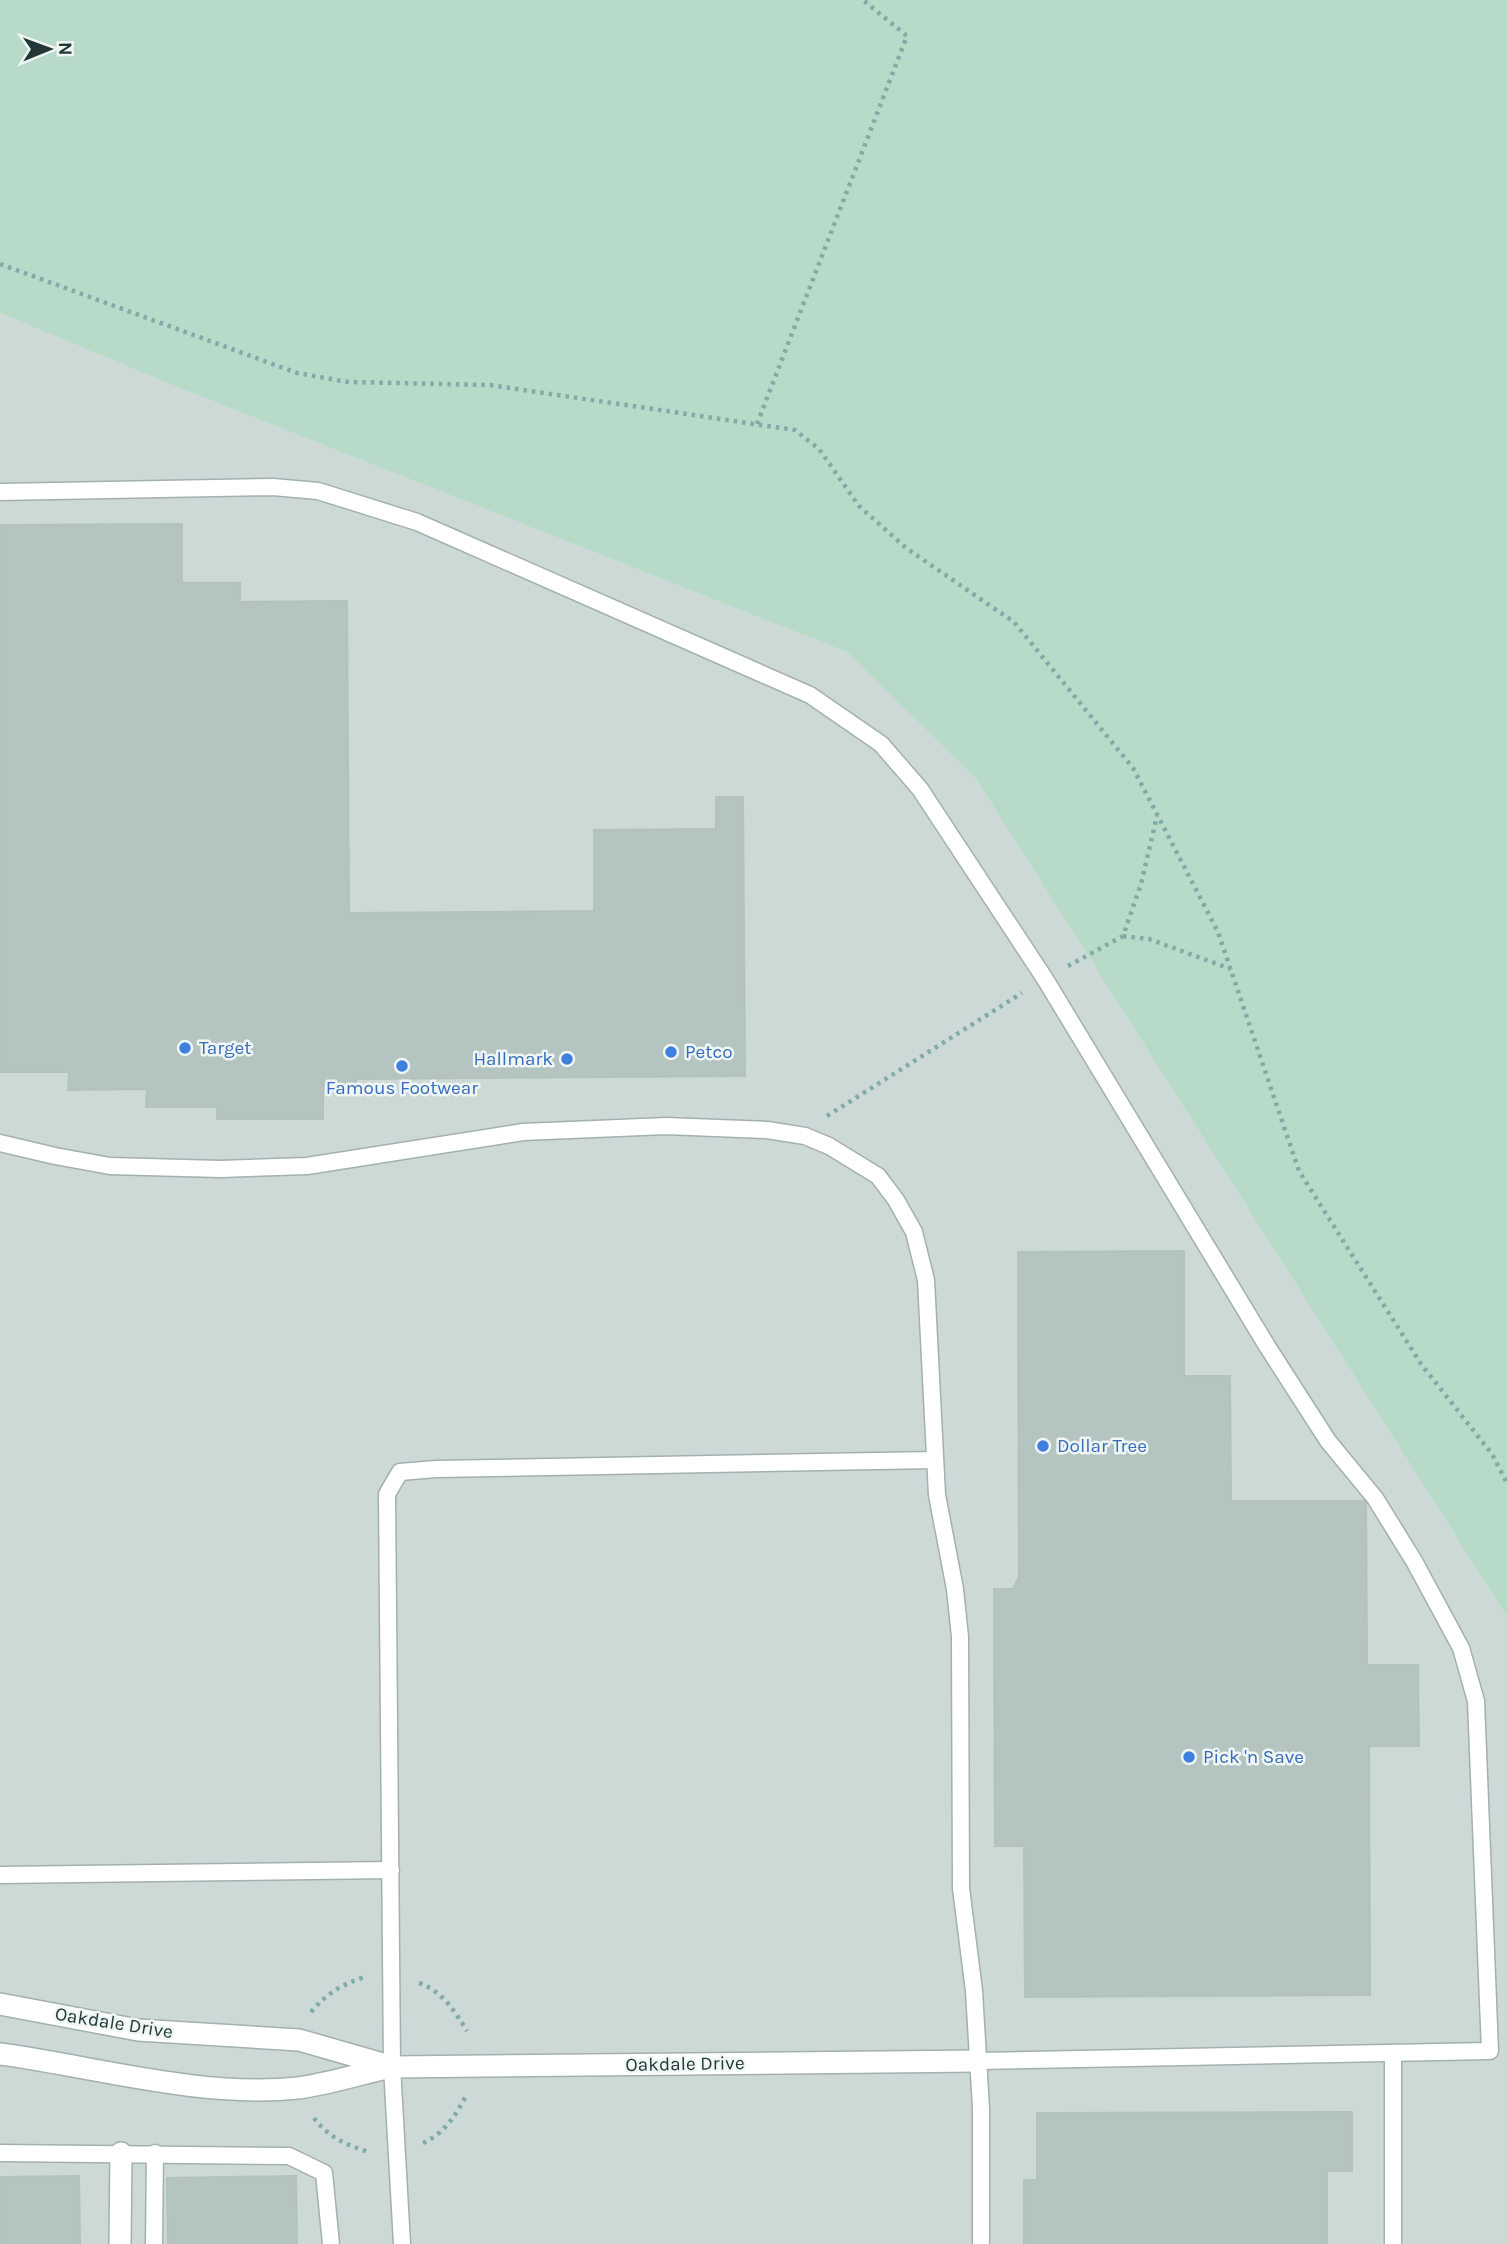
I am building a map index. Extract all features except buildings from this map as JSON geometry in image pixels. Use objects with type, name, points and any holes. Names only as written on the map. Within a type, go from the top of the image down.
[{"type":"street","name":"Oakdale Drive","points":[[0,2004],[138,2030],[299,2040],[392,2067]]},
{"type":"street","name":"Oakdale Drive","points":[[0,2054],[61,2062],[137,2079],[247,2088],[298,2088],[392,2067],[978,2061]]},
{"type":"street","points":[[120,2244],[121,2153]]},
{"type":"lane","points":[[0,492],[273,487],[318,491],[417,522],[810,695],[881,744],[920,789],[1045,979],[1267,1346],[1328,1441],[1375,1498],[1414,1560],[1461,1648],[1476,1701],[1490,2052],[978,2061]]},
{"type":"lane","points":[[0,1143],[110,1166],[220,1169],[307,1166],[523,1132],[666,1126],[767,1129],[805,1136],[829,1146],[878,1176],[896,1200],[914,1232],[926,1280],[936,1495],[955,1589],[960,1637],[961,1888],[974,1991],[981,2108],[981,2244]]},
{"type":"lane","points":[[402,2244],[392,2067],[387,1494],[400,1472],[436,1469],[935,1460]]},
{"type":"lane","points":[[0,1875],[391,1870]]},
{"type":"lane","points":[[1393,2053],[1393,2244]]},
{"type":"lane","points":[[0,2152],[289,2156],[324,2173],[331,2244]]},
{"type":"lane","points":[[154,2244],[155,2153]]},
{"type":"path","points":[[757,424],[907,36],[863,0]]},
{"type":"path","points":[[1123,936],[1141,884],[1158,815]]},
{"type":"path","points":[[1066,967],[1123,936],[1149,939],[1231,970]]},
{"type":"path","points":[[805,1136],[834,1110],[1021,993]]},
{"type":"path","points":[[311,2012],[321,1999],[345,1983],[366,1977]]},
{"type":"path","points":[[418,1982],[429,1986],[451,2005],[467,2031]]},
{"type":"path","points":[[420,2144],[433,2138],[455,2118],[469,2090]]},
{"type":"path","points":[[314,2118],[322,2129],[346,2145],[369,2152]]},
{"type":"shaded area","points":[[0,313],[177,387],[847,652],[976,779],[1507,1617],[1507,2244],[0,2244]]},
{"type":"green space","points":[[0,0],[1507,0],[1507,1617],[976,779],[847,652],[177,387],[0,313]]},
{"type":"place","name":"Target","points":[[185,1048]]},
{"type":"place","name":"Petco","points":[[671,1052]]},
{"type":"place","name":"Hallmark","points":[[567,1059]]},
{"type":"place","name":"Famous Footwear","points":[[402,1066]]},
{"type":"place","name":"Dollar Tree","points":[[1043,1446]]},
{"type":"place","name":"Pick 'n Save","points":[[1189,1757]]}]
